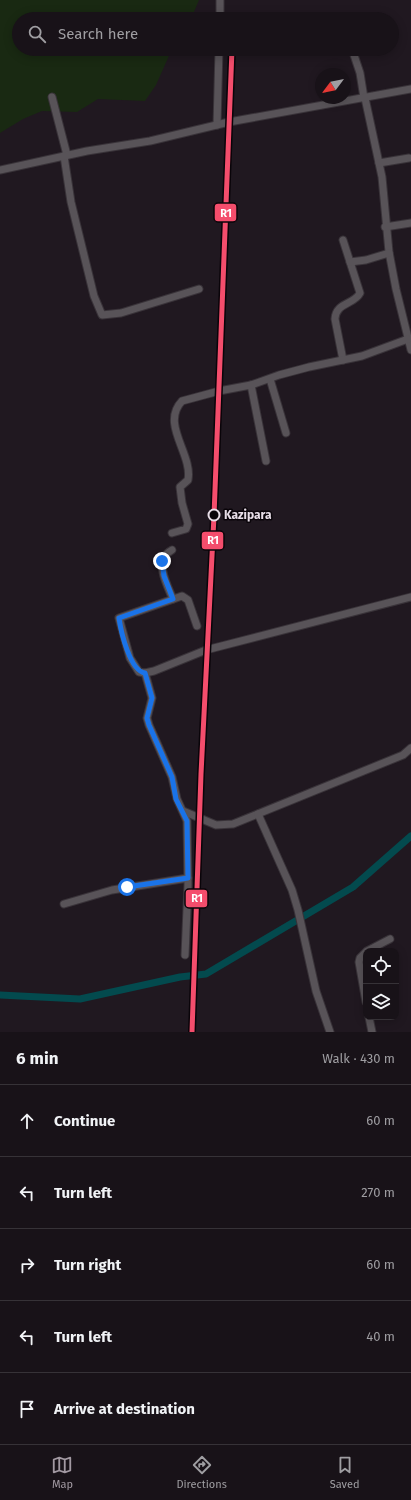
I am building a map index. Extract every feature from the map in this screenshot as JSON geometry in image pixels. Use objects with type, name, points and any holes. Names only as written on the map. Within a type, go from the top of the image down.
[{"type":"street","points":[[220,0],[220,12]]},
{"type":"street","points":[[217,125],[219,56]]},
{"type":"street","points":[[354,56],[360,73],[383,183],[385,227],[389,253],[411,350]]},
{"type":"street","points":[[0,170],[66,156],[150,141],[217,125],[411,89]]},
{"type":"street","points":[[52,97],[66,156],[71,202],[94,296],[102,315],[121,313],[199,289]]},
{"type":"street","points":[[379,163],[409,158]]},
{"type":"street","points":[[385,227],[411,223]]},
{"type":"street","points":[[342,240],[360,293],[358,296],[341,306],[336,312],[335,319],[343,360]]},
{"type":"street","points":[[350,262],[366,260],[389,253]]},
{"type":"street","points":[[172,533],[186,529],[188,524],[182,503],[180,487],[188,480],[189,471],[174,422],[180,404],[184,400],[252,385],[270,379],[362,356],[408,339]]},
{"type":"street","points":[[270,379],[286,433]]},
{"type":"street","points":[[252,385],[266,461]]},
{"type":"street","points":[[172,550],[165,555],[162,564],[164,576],[173,599]]},
{"type":"street","points":[[197,626],[186,598],[182,596],[119,618],[130,658],[137,670],[145,673],[174,664],[206,650],[411,597]]},
{"type":"street","points":[[145,673],[152,698],[147,718],[172,777],[176,799],[183,811],[188,826],[188,878],[185,955]]},
{"type":"street","points":[[183,811],[216,825],[225,826],[403,755],[411,748]]},
{"type":"street","points":[[258,814],[292,890],[304,935],[316,991],[330,1032]]},
{"type":"street","points":[[64,904],[132,886],[188,878]]},
{"type":"street","points":[[374,948],[390,939]]},
{"type":"street","points":[[363,955],[360,958],[359,962],[363,985]]},
{"type":"street","points":[[370,1020],[372,1032]]},
{"type":"green space","points":[[0,0],[199,0],[194,12],[12,12],[12,56],[169,56],[156,85],[145,101],[98,99],[77,112],[42,111],[23,119],[0,133]]},
{"type":"waterway","points":[[0,995],[80,999],[180,977],[206,974],[353,887],[411,836]]},
{"type":"transit line","name":"R1","points":[[192,1032],[201,774],[214,516],[232,56]]},
{"type":"place","name":"Kazipara","points":[[214,515]]},
{"type":"route","points":[[127,887],[188,878],[187,821],[176,799],[172,777],[158,744],[152,734],[147,718],[152,698],[145,673],[139,672],[130,658],[119,618],[173,599],[164,576],[162,561]]}]
